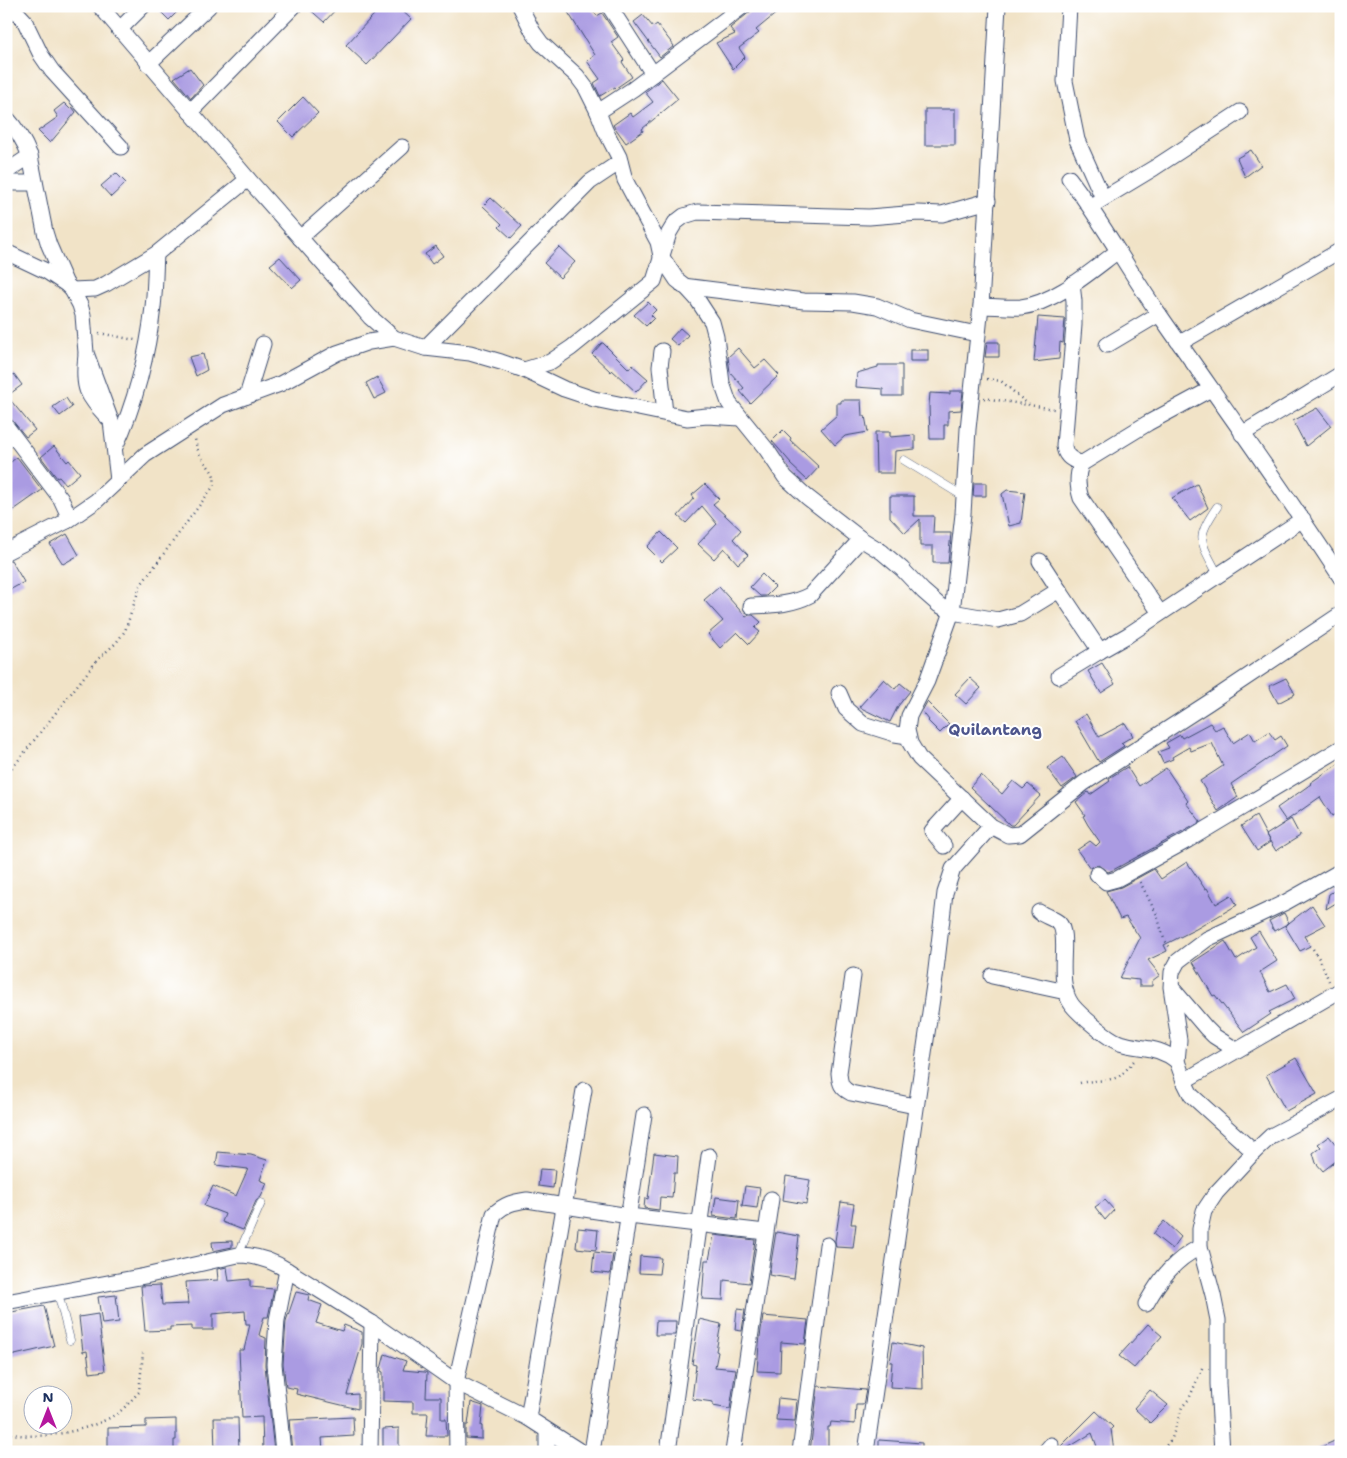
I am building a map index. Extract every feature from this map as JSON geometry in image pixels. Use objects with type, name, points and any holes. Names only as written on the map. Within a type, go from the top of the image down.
[{"type":"street","points":[[11,6],[24,20],[41,55],[52,71],[121,147]]},
{"type":"street","points":[[100,6],[148,64],[300,238],[370,317],[394,338],[425,348],[470,353],[524,370],[564,389],[594,399],[687,418],[707,416],[740,418]]},
{"type":"street","points":[[119,30],[143,6]]},
{"type":"street","points":[[148,64],[209,6]]},
{"type":"street","points":[[190,112],[294,6]]},
{"type":"street","points":[[520,6],[533,32],[541,43],[578,76],[586,88],[620,162],[625,180],[658,242],[661,256],[677,280],[697,299],[712,322],[716,337],[722,383],[729,403],[767,450],[785,477],[807,497],[861,539],[882,552],[939,605],[952,612],[998,620],[1020,614],[1059,590]]},
{"type":"street","points":[[609,6],[653,74]]},
{"type":"street","points":[[598,112],[653,74],[743,6]]},
{"type":"street","points":[[998,6],[982,306],[973,378],[963,496],[963,522],[952,612],[927,681],[909,716],[907,730],[910,744],[920,758],[991,826],[1008,835],[1020,834],[1084,783],[1341,614]]},
{"type":"street","points":[[1070,6],[1065,81],[1077,140],[1097,202],[1118,251],[1159,314],[1303,519],[1341,578]]},
{"type":"street","points":[[1097,202],[1154,168],[1240,112]]},
{"type":"street","points":[[6,117],[18,130],[26,144],[49,245],[83,316],[86,352],[111,421],[118,480]]},
{"type":"street","points":[[300,238],[402,147]]},
{"type":"street","points":[[6,172],[30,156]]},
{"type":"street","points":[[425,348],[590,182],[620,162]]},
{"type":"street","points":[[1069,178],[1097,202]]},
{"type":"street","points":[[6,252],[46,271],[69,287],[85,290],[100,287],[156,254],[248,179]]},
{"type":"street","points":[[6,183],[35,183]]},
{"type":"street","points":[[524,370],[550,362],[571,348],[654,281],[669,233],[675,223],[684,216],[698,212],[869,217],[918,213],[942,214],[988,201]]},
{"type":"street","points":[[1180,343],[1341,250]]},
{"type":"street","points":[[982,306],[1021,307],[1041,302],[1072,284],[1118,251]]},
{"type":"street","points":[[114,448],[124,426],[148,342],[154,305],[156,254]]},
{"type":"street","points":[[654,281],[686,287],[804,301],[853,302],[877,306],[910,320],[977,334]]},
{"type":"street","points":[[1072,284],[1074,325],[1065,453],[1068,457],[1081,464]]},
{"type":"street","points":[[1107,345],[1159,314]]},
{"type":"street","points":[[9,545],[66,521],[96,501],[144,455],[224,405],[280,384],[337,353],[369,342],[394,338]]},
{"type":"street","points":[[247,396],[263,344]]},
{"type":"street","points":[[662,351],[660,367],[665,413]]},
{"type":"street","points":[[1242,434],[1341,374]]},
{"type":"street","points":[[1160,613],[1081,498],[1077,482],[1081,464],[1148,423],[1211,389]]},
{"type":"street","points":[[6,426],[61,499],[68,512],[66,521]]},
{"type":"street","points":[[1059,676],[1128,635],[1303,519]]},
{"type":"street","points":[[751,606],[788,604],[810,595],[861,539]]},
{"type":"street","points":[[1040,561],[1100,651]]},
{"type":"street","points":[[839,692],[846,709],[863,724],[908,736]]},
{"type":"street","points":[[1097,874],[1103,880],[1110,882],[1188,840],[1341,748]]},
{"type":"street","points":[[944,846],[932,832],[962,798]]},
{"type":"street","points":[[866,1452],[935,978],[945,893],[953,869],[991,826]]},
{"type":"street","points":[[1254,1152],[1192,1095],[1184,1081],[1177,1062],[1178,1040],[1171,987],[1172,972],[1178,960],[1208,939],[1286,902],[1341,871]]},
{"type":"street","points":[[1039,912],[1058,923],[1064,931],[1062,970],[1066,992],[1071,1004],[1082,1016],[1110,1039],[1120,1043],[1166,1052],[1177,1062]]},
{"type":"street","points":[[853,976],[839,1073],[840,1084],[843,1089],[851,1093],[916,1106]]},
{"type":"street","points":[[992,976],[1066,992]]},
{"type":"street","points":[[1171,987],[1214,1036],[1236,1050]]},
{"type":"street","points":[[1184,1081],[1338,992]]},
{"type":"street","points":[[528,1418],[584,1090]]},
{"type":"street","points":[[1222,1452],[1218,1384],[1218,1320],[1200,1247],[1200,1228],[1204,1211],[1216,1193],[1271,1136],[1341,1099]]},
{"type":"street","points":[[592,1452],[644,1115]]},
{"type":"street","points":[[668,1452],[709,1156]]},
{"type":"street","points":[[733,1452],[771,1198]]},
{"type":"street","points":[[457,1452],[456,1382],[494,1214],[510,1202],[527,1200],[629,1216],[765,1232]]},
{"type":"street","points":[[800,1452],[827,1245]]},
{"type":"street","points":[[1146,1304],[1170,1268],[1185,1255],[1200,1247]]},
{"type":"street","points":[[6,1302],[145,1276],[238,1255],[253,1255],[274,1262],[372,1323],[456,1382],[528,1418],[581,1452]]},
{"type":"street","points":[[284,1452],[274,1364],[274,1344],[287,1270]]},
{"type":"street","points":[[370,1452],[372,1323]]},
{"type":"street","points":[[547,1431],[547,1452]]},
{"type":"lane","points":[[904,460],[963,496]]},
{"type":"lane","points":[[1217,507],[1206,523],[1201,538],[1218,575]]},
{"type":"lane","points":[[238,1255],[261,1203]]},
{"type":"lane","points":[[58,1293],[70,1340]]},
{"type":"path","points":[[85,330],[148,342]]},
{"type":"path","points":[[973,378],[1001,381],[1029,405]]},
{"type":"path","points":[[972,396],[1068,412]]},
{"type":"path","points":[[6,776],[98,659],[116,643],[125,631],[140,586],[213,488],[216,481],[215,476],[198,451],[192,425]]},
{"type":"path","points":[[1133,870],[1147,893],[1157,915],[1164,939],[1178,960]]},
{"type":"path","points":[[1313,949],[1338,992]]},
{"type":"path","points":[[1080,1083],[1091,1080],[1115,1079],[1146,1048]]},
{"type":"path","points":[[6,1432],[20,1436],[34,1436],[81,1430],[114,1416],[139,1392],[143,1353]]},
{"type":"path","points":[[1159,1452],[1172,1438],[1182,1407],[1189,1399],[1205,1360]]},
{"type":"building","points":[[155,6],[183,6],[169,20]]},
{"type":"building","points":[[306,6],[339,6],[324,22]]},
{"type":"building","points":[[382,6],[397,6],[411,19],[367,65],[346,45]]},
{"type":"building","points":[[564,6],[589,6],[597,16],[602,13],[618,37],[611,42],[624,60],[622,62],[632,77],[600,96],[594,83],[600,79],[587,61],[595,55]]},
{"type":"building","points":[[757,6],[785,6],[756,30],[759,33],[739,48],[745,57],[733,69],[716,43],[735,34],[730,28]]},
{"type":"building","points":[[643,15],[653,27],[657,24],[674,46],[660,57],[634,22]]},
{"type":"building","points":[[190,68],[203,85],[191,98],[174,78]]},
{"type":"building","points":[[662,79],[678,99],[642,129],[643,131],[626,143],[613,125],[630,113],[633,117],[653,102],[645,92]]},
{"type":"building","points":[[303,97],[318,113],[293,137],[278,122]]},
{"type":"building","points":[[64,103],[70,109],[72,107],[76,112],[50,143],[38,131],[58,117],[54,111]]},
{"type":"building","points":[[925,109],[955,109],[955,145],[925,145]]},
{"type":"building","points":[[1251,150],[1261,165],[1245,177],[1237,158]]},
{"type":"building","points":[[116,173],[126,183],[111,197],[101,186]]},
{"type":"building","points":[[491,198],[522,226],[511,238],[499,227],[502,224],[483,206]]},
{"type":"building","points":[[436,246],[443,256],[432,264],[425,254]]},
{"type":"building","points":[[559,247],[575,262],[560,278],[544,263]]},
{"type":"building","points":[[280,257],[301,280],[292,288],[270,265]]},
{"type":"building","points":[[648,302],[656,310],[651,315],[654,318],[646,326],[634,315]]},
{"type":"building","points":[[1038,317],[1065,319],[1063,343],[1060,342],[1059,359],[1034,362]]},
{"type":"building","points":[[680,328],[688,335],[678,346],[670,339]]},
{"type":"building","points":[[987,342],[999,342],[999,357],[985,357]]},
{"type":"building","points":[[602,343],[629,369],[632,365],[648,379],[636,392],[592,354]]},
{"type":"building","points":[[738,348],[755,368],[765,360],[779,375],[750,403],[740,391],[744,388],[730,372],[728,357]]},
{"type":"building","points":[[910,350],[928,350],[928,361],[910,361]]},
{"type":"building","points":[[203,354],[207,370],[196,376],[189,357]]},
{"type":"building","points":[[878,365],[902,365],[902,396],[883,396],[883,389],[856,387],[857,373],[878,367]]},
{"type":"building","points":[[14,374],[22,385],[7,396],[35,430],[26,437],[6,413],[6,380]]},
{"type":"building","points":[[377,377],[386,393],[374,399],[366,383]]},
{"type":"building","points":[[950,391],[963,391],[961,410],[948,411],[948,425],[944,425],[944,439],[930,439],[930,393],[950,394]]},
{"type":"building","points":[[66,398],[72,407],[60,416],[53,407]]},
{"type":"building","points":[[841,400],[861,400],[862,416],[865,416],[868,432],[845,436],[835,445],[821,429],[837,415],[837,403],[841,403]]},
{"type":"building","points":[[1317,408],[1331,426],[1306,446],[1293,421]]},
{"type":"building","points":[[783,430],[791,438],[790,440],[819,467],[807,480],[790,464],[772,441]]},
{"type":"building","points":[[875,432],[890,432],[890,437],[915,435],[915,449],[895,451],[894,473],[876,473]]},
{"type":"building","points":[[54,446],[67,462],[69,460],[80,473],[66,485],[59,477],[57,478],[41,457]]},
{"type":"building","points":[[17,457],[42,490],[11,512],[6,506],[6,466]]},
{"type":"building","points":[[974,483],[986,483],[986,496],[973,496]]},
{"type":"building","points":[[705,484],[719,499],[713,504],[741,530],[733,539],[748,555],[738,564],[724,548],[714,559],[698,544],[717,524],[702,506],[686,523],[678,516],[694,498],[692,495]]},
{"type":"building","points":[[1197,484],[1208,508],[1190,521],[1172,498]]},
{"type":"building","points":[[1007,490],[1025,492],[1021,523],[1009,526],[1002,494]]},
{"type":"building","points":[[890,496],[914,496],[914,516],[934,516],[933,533],[951,533],[948,563],[933,563],[933,546],[920,546],[920,519],[905,533],[890,517]]},
{"type":"building","points":[[661,532],[677,548],[662,562],[647,547]]},
{"type":"building","points":[[67,534],[79,555],[63,564],[50,544]]},
{"type":"building","points":[[11,560],[24,582],[6,592],[6,561]]},
{"type":"building","points":[[762,574],[775,587],[766,596],[760,596],[750,587]]},
{"type":"building","points":[[719,587],[746,617],[753,615],[761,622],[755,628],[760,632],[749,644],[737,632],[720,648],[708,634],[723,621],[704,600]]},
{"type":"building","points":[[1102,663],[1115,684],[1101,693],[1088,671]]},
{"type":"building","points":[[970,678],[981,688],[966,704],[955,694]]},
{"type":"building","points":[[1286,678],[1295,694],[1278,703],[1269,686]]},
{"type":"building","points":[[884,679],[895,689],[900,683],[910,691],[898,706],[890,722],[859,707]]},
{"type":"building","points":[[927,702],[949,724],[940,733],[928,721],[922,711]]},
{"type":"building","points":[[1086,714],[1099,737],[1125,723],[1133,736],[1121,743],[1124,746],[1099,762],[1075,721]]},
{"type":"building","points":[[1210,723],[1215,730],[1223,726],[1233,743],[1250,732],[1255,741],[1269,732],[1275,740],[1281,736],[1287,746],[1231,784],[1238,797],[1218,811],[1200,781],[1223,766],[1212,743],[1191,751],[1189,747],[1172,757],[1173,759],[1163,763],[1158,752],[1169,748],[1166,743],[1180,735],[1182,738]]},
{"type":"building","points":[[1063,757],[1077,777],[1062,788],[1047,768]]},
{"type":"building","points":[[1341,762],[1341,811],[1332,816],[1320,797],[1286,821],[1277,808]]},
{"type":"building","points":[[1127,767],[1139,786],[1166,768],[1188,801],[1186,803],[1201,822],[1113,870],[1108,872],[1098,865],[1090,868],[1077,850],[1090,841],[1096,846],[1100,842],[1088,825],[1083,816],[1085,815],[1076,802],[1088,792],[1090,795],[1110,781],[1109,778]]},
{"type":"building","points":[[981,775],[1002,794],[1013,781],[1023,789],[1028,784],[1041,795],[1013,825],[1010,825],[970,787]]},
{"type":"building","points":[[1256,816],[1270,842],[1257,851],[1241,826]]},
{"type":"building","points":[[1291,819],[1300,836],[1276,851],[1266,835]]},
{"type":"building","points":[[1187,862],[1205,889],[1207,888],[1216,904],[1231,895],[1237,905],[1164,945],[1167,951],[1148,960],[1160,975],[1152,981],[1152,986],[1139,986],[1139,980],[1120,978],[1140,938],[1126,917],[1120,919],[1106,891],[1121,887],[1154,869],[1161,879]]},
{"type":"building","points":[[1337,889],[1341,900],[1326,909],[1329,894]]},
{"type":"building","points":[[1312,905],[1325,925],[1304,936],[1310,946],[1300,951],[1285,926]]},
{"type":"building","points":[[1284,913],[1289,923],[1274,931],[1269,921]]},
{"type":"building","points":[[1259,931],[1277,961],[1260,972],[1270,992],[1287,984],[1295,999],[1269,1012],[1271,1014],[1244,1032],[1215,995],[1213,996],[1193,962],[1225,941],[1236,960],[1256,947],[1250,937]]},
{"type":"building","points":[[1296,1058],[1317,1094],[1286,1111],[1266,1075]]},
{"type":"building","points":[[1329,1136],[1341,1151],[1341,1157],[1323,1171],[1316,1163],[1313,1153],[1321,1147],[1318,1144]]},
{"type":"building","points":[[218,1152],[251,1155],[267,1160],[260,1180],[267,1183],[261,1197],[256,1201],[243,1230],[222,1222],[225,1214],[204,1206],[213,1186],[236,1196],[248,1169],[216,1165]]},
{"type":"building","points":[[654,1153],[678,1156],[677,1173],[674,1173],[672,1198],[660,1197],[659,1210],[644,1208],[645,1198],[648,1199]]},
{"type":"building","points":[[540,1169],[555,1170],[553,1188],[538,1186]]},
{"type":"building","points":[[786,1176],[810,1180],[806,1204],[783,1200]]},
{"type":"building","points":[[745,1186],[760,1188],[757,1208],[742,1206]]},
{"type":"building","points":[[716,1197],[739,1200],[737,1219],[713,1216]]},
{"type":"building","points":[[1105,1200],[1114,1210],[1105,1220],[1095,1207]]},
{"type":"building","points":[[841,1202],[854,1204],[851,1224],[856,1224],[853,1248],[836,1247],[835,1241]]},
{"type":"building","points":[[1164,1221],[1181,1237],[1172,1249],[1153,1234]]},
{"type":"building","points":[[578,1228],[598,1230],[596,1250],[576,1248]]},
{"type":"building","points":[[776,1232],[799,1236],[794,1279],[769,1275]]},
{"type":"building","points":[[714,1235],[755,1240],[749,1283],[724,1280],[723,1300],[702,1299],[705,1260],[709,1260]]},
{"type":"building","points":[[232,1241],[232,1247],[213,1251],[212,1242]]},
{"type":"building","points":[[594,1252],[613,1254],[610,1274],[592,1272]]},
{"type":"building","points":[[640,1256],[661,1258],[659,1274],[639,1273]]},
{"type":"building","points":[[227,1267],[229,1281],[250,1279],[250,1287],[274,1289],[268,1317],[264,1317],[259,1335],[266,1338],[265,1365],[274,1452],[263,1452],[262,1417],[242,1418],[239,1350],[244,1350],[250,1324],[246,1324],[245,1311],[213,1314],[213,1330],[192,1330],[192,1326],[170,1327],[170,1330],[145,1331],[141,1286],[160,1285],[162,1305],[188,1304],[186,1282],[218,1280],[217,1269]]},
{"type":"building","points":[[296,1292],[309,1295],[308,1300],[322,1305],[316,1323],[342,1331],[344,1325],[362,1332],[362,1344],[347,1395],[358,1394],[358,1409],[296,1394],[297,1389],[286,1387],[283,1364],[286,1321]]},
{"type":"building","points":[[116,1295],[119,1322],[102,1324],[98,1297]]},
{"type":"building","points":[[44,1306],[54,1346],[6,1357],[6,1313]]},
{"type":"building","points":[[737,1309],[745,1310],[742,1331],[735,1330]]},
{"type":"building","points":[[98,1314],[105,1371],[90,1373],[87,1351],[83,1352],[79,1317]]},
{"type":"building","points":[[763,1316],[808,1320],[805,1344],[781,1342],[780,1372],[757,1371]]},
{"type":"building","points":[[699,1319],[721,1324],[715,1367],[736,1369],[730,1409],[713,1406],[713,1402],[692,1399],[696,1365],[692,1364]]},
{"type":"building","points":[[656,1321],[676,1321],[675,1335],[655,1335]]},
{"type":"building","points":[[1148,1324],[1162,1336],[1134,1368],[1119,1356]]},
{"type":"building","points":[[893,1342],[922,1348],[923,1389],[890,1387],[892,1362],[890,1362]]},
{"type":"building","points":[[385,1354],[406,1361],[403,1370],[427,1373],[426,1397],[441,1397],[441,1419],[446,1419],[447,1436],[426,1436],[428,1413],[413,1413],[413,1402],[383,1401],[383,1372],[381,1369]]},
{"type":"building","points":[[818,1386],[866,1390],[863,1405],[856,1405],[855,1424],[831,1422],[830,1427],[828,1427],[828,1452],[810,1452]]},
{"type":"building","points":[[1150,1390],[1168,1405],[1150,1423],[1134,1408]]},
{"type":"building","points":[[778,1398],[797,1400],[795,1421],[776,1420]]},
{"type":"building","points":[[471,1402],[483,1406],[482,1439],[466,1438],[466,1425],[468,1425]]},
{"type":"building","points":[[1096,1411],[1113,1427],[1111,1429],[1114,1452],[1099,1452],[1092,1433],[1061,1452],[1059,1450],[1060,1447]]},
{"type":"building","points":[[353,1417],[354,1436],[322,1438],[323,1452],[292,1452],[289,1420]]},
{"type":"building","points":[[214,1418],[238,1418],[239,1452],[215,1452]]},
{"type":"building","points":[[176,1419],[174,1452],[108,1452],[108,1428],[146,1427],[146,1420]]},
{"type":"building","points":[[399,1428],[399,1452],[383,1452],[383,1429]]},
{"type":"building","points":[[1341,1438],[1341,1452],[1310,1452]]},
{"type":"building","points":[[879,1440],[922,1443],[922,1452],[879,1452]]},
{"type":"district","name":"Quilantang","points":[[995,729]]}]
